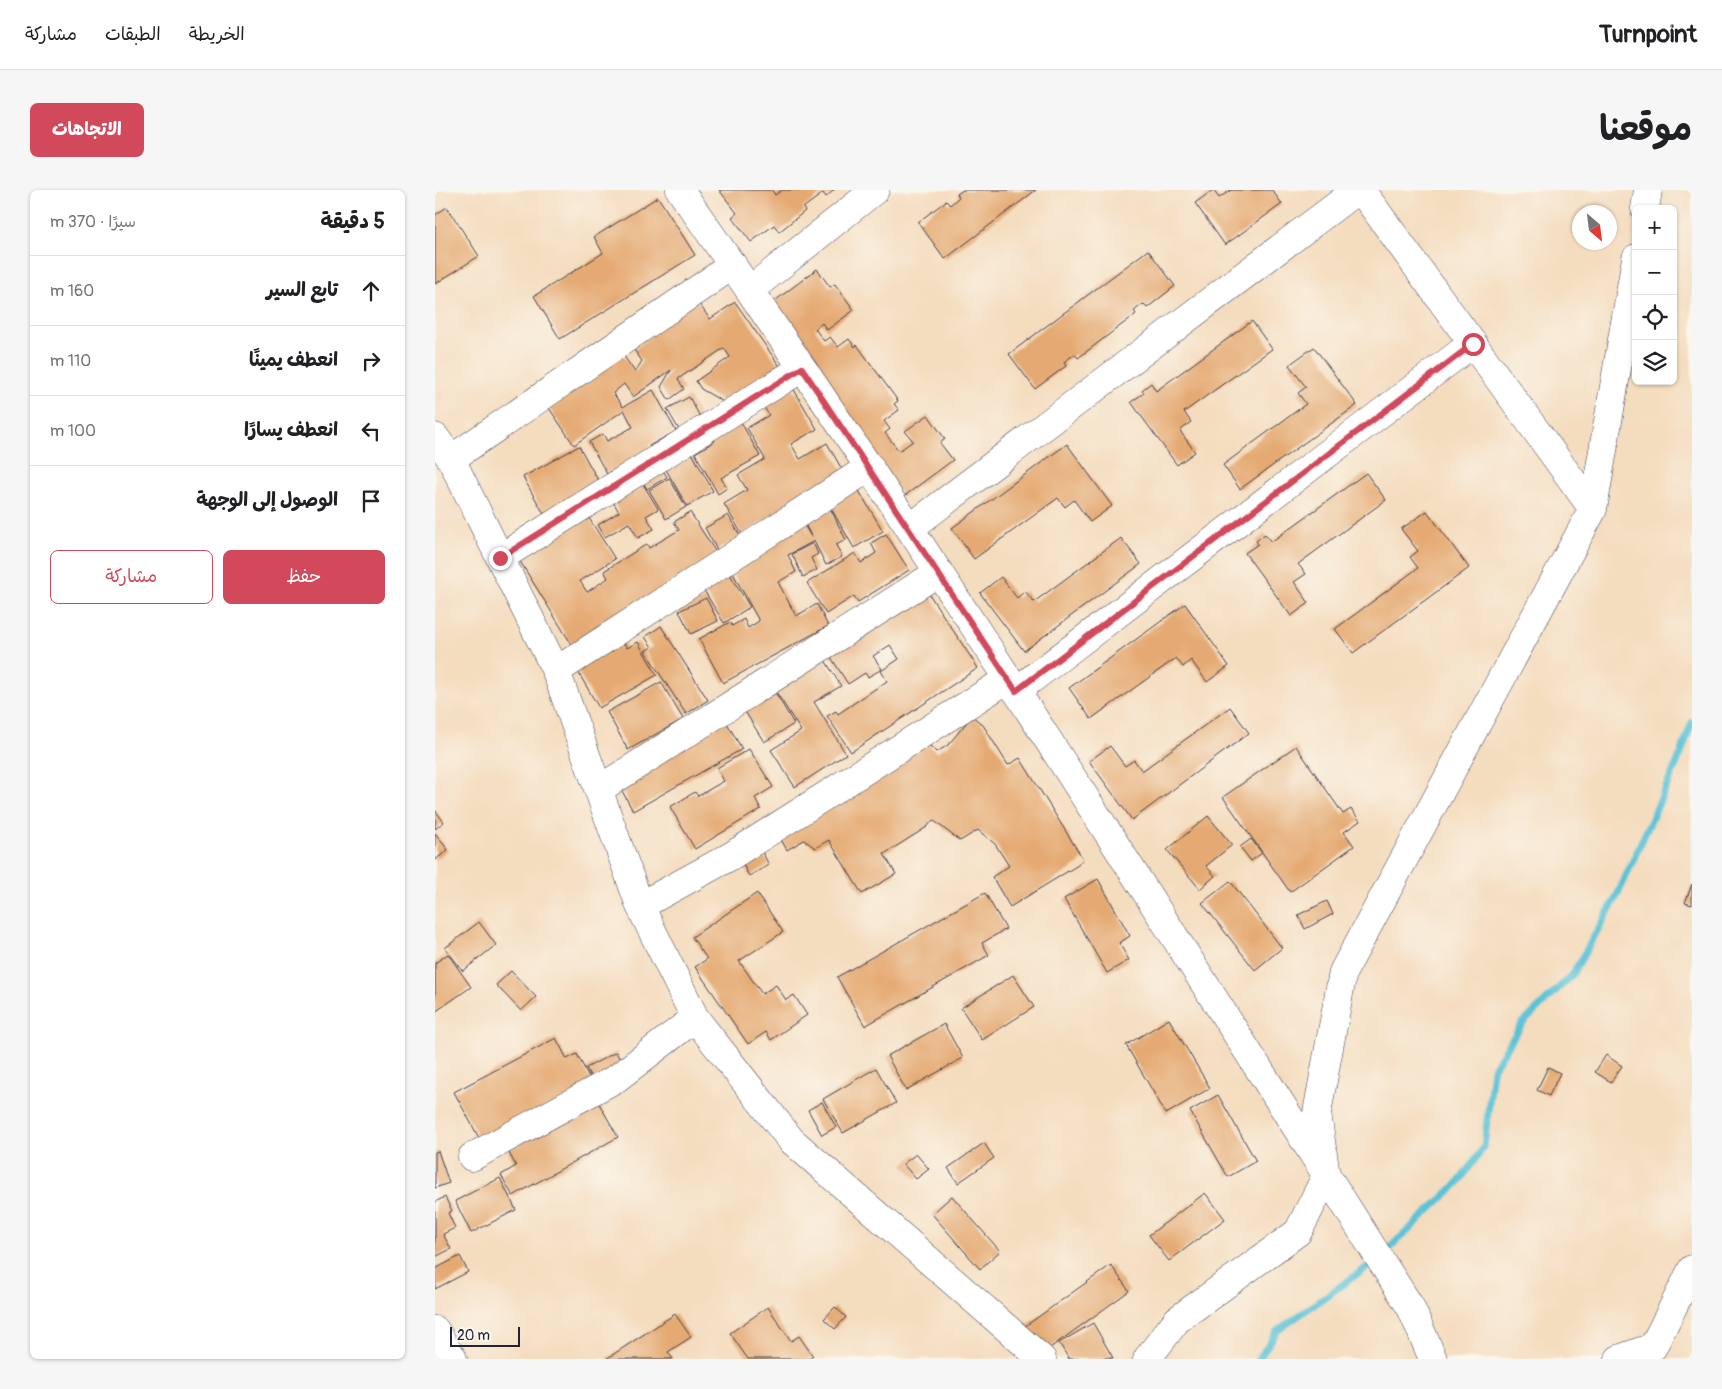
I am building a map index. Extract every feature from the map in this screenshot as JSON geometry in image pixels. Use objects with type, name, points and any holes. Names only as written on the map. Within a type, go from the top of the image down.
[{"type":"street","points":[[680,190],[870,467],[1012,685],[1411,1308],[1433,1359]]},
{"type":"street","points":[[750,290],[875,190]]},
{"type":"street","points":[[910,528],[1359,190],[1593,509]]},
{"type":"street","points":[[1646,205],[1648,190]]},
{"type":"street","points":[[451,459],[733,265]]},
{"type":"street","points":[[1147,1359],[1177,1320],[1298,1232],[1326,1176],[1317,1113],[1343,972],[1593,509],[1632,281]]},
{"type":"street","points":[[640,906],[731,856],[1012,685],[1473,344]]},
{"type":"street","points":[[500,558],[802,368]]},
{"type":"street","points":[[435,437],[451,459],[556,671],[640,906],[695,1018],[791,1140],[1042,1359]]},
{"type":"street","points":[[556,671],[870,467]]},
{"type":"street","points":[[598,790],[939,572]]},
{"type":"street","points":[[472,1157],[617,1078],[695,1018]]},
{"type":"street","points":[[1619,1359],[1657,1353],[1692,1269]]},
{"type":"street","points":[[435,1330],[453,1359]]},
{"type":"building","points":[[719,190],[772,190],[775,195],[782,190],[834,190],[826,197],[823,193],[803,208],[805,211],[779,232],[774,225],[751,242],[732,217],[737,213]]},
{"type":"building","points":[[963,190],[1036,190],[945,259],[918,222],[946,201],[950,205],[959,197],[957,194]]},
{"type":"building","points":[[1213,190],[1219,198],[1231,190],[1272,190],[1282,204],[1225,245],[1195,203]]},
{"type":"building","points":[[658,197],[695,255],[560,339],[534,296],[603,253],[594,237]]},
{"type":"building","points":[[447,207],[479,256],[435,284],[435,215]]},
{"type":"building","points":[[1148,250],[1175,286],[1147,308],[1143,304],[1134,311],[1136,314],[1078,358],[1075,354],[1064,362],[1066,366],[1035,389],[1009,354]]},
{"type":"building","points":[[817,269],[830,287],[835,284],[854,310],[827,330],[822,323],[815,329],[824,341],[830,337],[838,347],[849,339],[855,347],[857,345],[898,401],[894,404],[899,410],[884,421],[890,429],[885,433],[899,451],[913,441],[905,431],[928,415],[945,439],[940,443],[953,460],[903,497],[764,309]]},
{"type":"building","points":[[696,300],[710,319],[735,302],[781,368],[726,406],[722,401],[701,389],[696,381],[730,357],[724,348],[678,379],[684,389],[669,400],[661,387],[671,370],[633,397],[624,384],[613,393],[623,407],[653,390],[676,431],[649,446],[651,449],[607,474],[589,442],[603,434],[607,441],[633,427],[624,410],[574,445],[549,408],[621,352],[635,372],[642,361],[634,350]]},
{"type":"building","points":[[1252,321],[1272,349],[1184,412],[1191,422],[1180,431],[1195,452],[1177,465],[1131,402],[1144,393],[1142,390],[1151,383],[1156,391]]},
{"type":"building","points":[[1314,347],[1357,405],[1240,489],[1223,465],[1306,404],[1298,393],[1306,387],[1289,365]]},
{"type":"building","points":[[793,388],[817,429],[791,444],[800,459],[827,443],[844,473],[742,534],[724,504],[747,490],[738,475],[765,459],[747,428],[769,415],[763,406]]},
{"type":"building","points":[[689,397],[702,420],[681,433],[667,409]]},
{"type":"building","points":[[737,415],[760,456],[721,478],[727,488],[718,494],[695,453],[715,441],[709,430]]},
{"type":"building","points":[[1067,444],[1112,506],[1090,522],[1074,500],[1065,507],[1058,498],[974,559],[952,528]]},
{"type":"building","points":[[579,446],[599,482],[544,514],[523,477]]},
{"type":"building","points":[[688,446],[713,491],[687,506],[661,461]]},
{"type":"building","points":[[659,464],[667,477],[647,489],[639,475]]},
{"type":"building","points":[[1366,473],[1386,500],[1298,564],[1306,574],[1294,582],[1309,603],[1291,616],[1245,553],[1258,544],[1256,541],[1265,534],[1271,542]]},
{"type":"building","points":[[637,474],[658,509],[646,516],[654,529],[638,538],[629,523],[605,537],[598,525],[619,512],[607,491]]},
{"type":"building","points":[[669,478],[686,507],[666,519],[649,490]]},
{"type":"building","points":[[856,486],[883,531],[854,548],[828,503]]},
{"type":"building","points":[[829,506],[846,540],[836,545],[842,557],[826,565],[814,541],[788,555],[796,572],[778,582],[796,616],[817,604],[828,626],[723,683],[699,639],[730,622],[732,626],[744,619],[748,628],[759,621],[729,566],[801,520],[812,538],[803,520]]},
{"type":"building","points":[[1427,511],[1469,568],[1353,653],[1335,629],[1418,568],[1410,557],[1418,551],[1401,529]]},
{"type":"building","points":[[690,512],[717,554],[572,645],[518,558],[587,515],[615,559],[580,581],[587,592],[608,578],[604,571],[647,544],[649,548],[679,530],[674,522]]},
{"type":"building","points":[[728,515],[741,537],[717,550],[705,528]]},
{"type":"building","points":[[886,534],[909,570],[858,602],[854,596],[826,614],[807,583],[855,553],[861,563],[876,553],[871,543]]},
{"type":"building","points":[[1121,538],[1141,564],[1024,651],[980,593],[1001,577],[1017,598],[1025,591],[1034,602]]},
{"type":"building","points":[[813,543],[818,554],[811,558],[817,570],[803,577],[792,554]]},
{"type":"building","points":[[726,568],[750,607],[724,623],[700,584]]},
{"type":"building","points":[[921,582],[978,668],[851,752],[827,716],[836,711],[838,714],[887,681],[881,671],[899,659],[890,645],[873,656],[882,669],[868,677],[865,673],[848,684],[827,651]]},
{"type":"building","points":[[706,598],[718,621],[691,634],[679,611]]},
{"type":"building","points":[[1185,604],[1229,666],[1207,682],[1191,660],[1183,667],[1176,658],[1091,719],[1069,688]]},
{"type":"building","points":[[661,626],[708,700],[686,714],[645,651],[652,647],[645,637]]},
{"type":"building","points":[[621,638],[627,648],[638,642],[657,675],[599,708],[574,665]]},
{"type":"building","points":[[823,657],[841,686],[814,702],[846,754],[795,787],[771,750],[801,731],[773,687]]},
{"type":"building","points":[[766,677],[794,724],[764,742],[741,705]]},
{"type":"building","points":[[661,682],[683,719],[628,750],[607,712]]},
{"type":"building","points":[[1230,707],[1249,733],[1132,820],[1089,761],[1110,746],[1125,766],[1134,760],[1142,771]]},
{"type":"building","points":[[972,716],[983,725],[1008,765],[1020,758],[1083,859],[1078,865],[1010,907],[992,877],[1009,866],[995,844],[978,830],[960,841],[933,820],[927,827],[884,854],[896,874],[862,894],[829,840],[815,848],[804,840],[787,850],[777,833],[924,741],[937,752],[948,745]]},
{"type":"building","points":[[724,718],[742,749],[633,811],[614,776]]},
{"type":"building","points":[[1296,746],[1343,814],[1351,809],[1360,821],[1344,832],[1354,846],[1290,892],[1223,797]]},
{"type":"building","points":[[749,749],[773,787],[755,798],[761,809],[695,849],[670,807],[695,792],[698,796],[724,781],[717,768]]},
{"type":"building","points":[[435,810],[444,822],[435,829]]},
{"type":"building","points":[[1208,816],[1232,845],[1206,866],[1215,876],[1200,889],[1167,850]]},
{"type":"building","points":[[435,833],[448,850],[435,860]]},
{"type":"building","points":[[1251,839],[1262,853],[1251,861],[1240,847]]},
{"type":"building","points":[[760,848],[769,865],[749,876],[740,859]]},
{"type":"building","points":[[1098,879],[1130,936],[1119,943],[1129,960],[1107,973],[1064,899]]},
{"type":"building","points":[[1230,881],[1282,948],[1255,970],[1202,903]]},
{"type":"building","points":[[1692,884],[1692,905],[1685,903]]},
{"type":"building","points":[[757,893],[783,932],[739,961],[762,994],[776,985],[786,1000],[794,995],[807,1015],[771,1040],[766,1032],[748,1044],[695,967],[707,959],[692,937]]},
{"type":"building","points":[[985,893],[1006,929],[982,943],[989,955],[865,1026],[837,977]]},
{"type":"building","points":[[1327,901],[1333,914],[1305,929],[1298,915]]},
{"type":"building","points":[[479,922],[496,945],[463,971],[445,948]]},
{"type":"building","points":[[448,954],[471,987],[435,1012],[435,963]]},
{"type":"building","points":[[511,971],[536,997],[521,1011],[496,985]]},
{"type":"building","points":[[1013,975],[1034,1007],[982,1040],[961,1008]]},
{"type":"building","points":[[1169,1019],[1210,1088],[1166,1114],[1126,1045]]},
{"type":"building","points":[[944,1024],[963,1058],[906,1090],[887,1056]]},
{"type":"building","points":[[556,1038],[567,1059],[577,1054],[592,1083],[484,1147],[454,1092]]},
{"type":"building","points":[[616,1052],[626,1071],[596,1087],[586,1068]]},
{"type":"building","points":[[1606,1055],[1622,1066],[1611,1082],[1595,1072]]},
{"type":"building","points":[[1548,1067],[1560,1073],[1549,1096],[1537,1090]]},
{"type":"building","points":[[876,1068],[896,1103],[843,1133],[823,1099]]},
{"type":"building","points":[[1218,1095],[1256,1161],[1228,1177],[1190,1111]]},
{"type":"building","points":[[597,1100],[618,1137],[513,1196],[501,1175],[516,1166],[508,1151]]},
{"type":"building","points":[[822,1102],[836,1127],[822,1135],[808,1110]]},
{"type":"building","points":[[984,1143],[994,1158],[958,1183],[948,1168]]},
{"type":"building","points":[[438,1151],[449,1183],[435,1188],[435,1152]]},
{"type":"building","points":[[916,1154],[929,1169],[916,1179],[903,1164]]},
{"type":"building","points":[[500,1178],[516,1210],[471,1233],[455,1201]]},
{"type":"building","points":[[1205,1193],[1225,1219],[1169,1261],[1149,1235]]},
{"type":"building","points":[[952,1196],[1000,1251],[980,1269],[932,1214]]},
{"type":"building","points":[[445,1197],[452,1211],[448,1213],[455,1228],[443,1234],[451,1249],[435,1257],[435,1202]]},
{"type":"building","points":[[460,1256],[468,1272],[435,1289],[435,1269]]},
{"type":"building","points":[[1111,1265],[1129,1291],[1043,1353],[1024,1327]]},
{"type":"building","points":[[768,1307],[791,1341],[799,1336],[813,1356],[809,1359],[748,1359],[730,1333]]},
{"type":"building","points":[[835,1307],[846,1317],[835,1329],[824,1319]]},
{"type":"building","points":[[675,1314],[691,1337],[668,1352],[673,1359],[606,1359]]},
{"type":"building","points":[[1093,1323],[1113,1358],[1069,1359],[1059,1343]]},
{"type":"waterway","points":[[1383,1254],[1458,1183],[1484,1147],[1493,1069],[1522,1024],[1572,975],[1616,898],[1681,754],[1692,722]]},
{"type":"waterway","points":[[1259,1359],[1277,1331],[1376,1261]]},
{"type":"route","points":[[500,558],[802,368],[870,467],[1016,691],[1473,344]]}]
